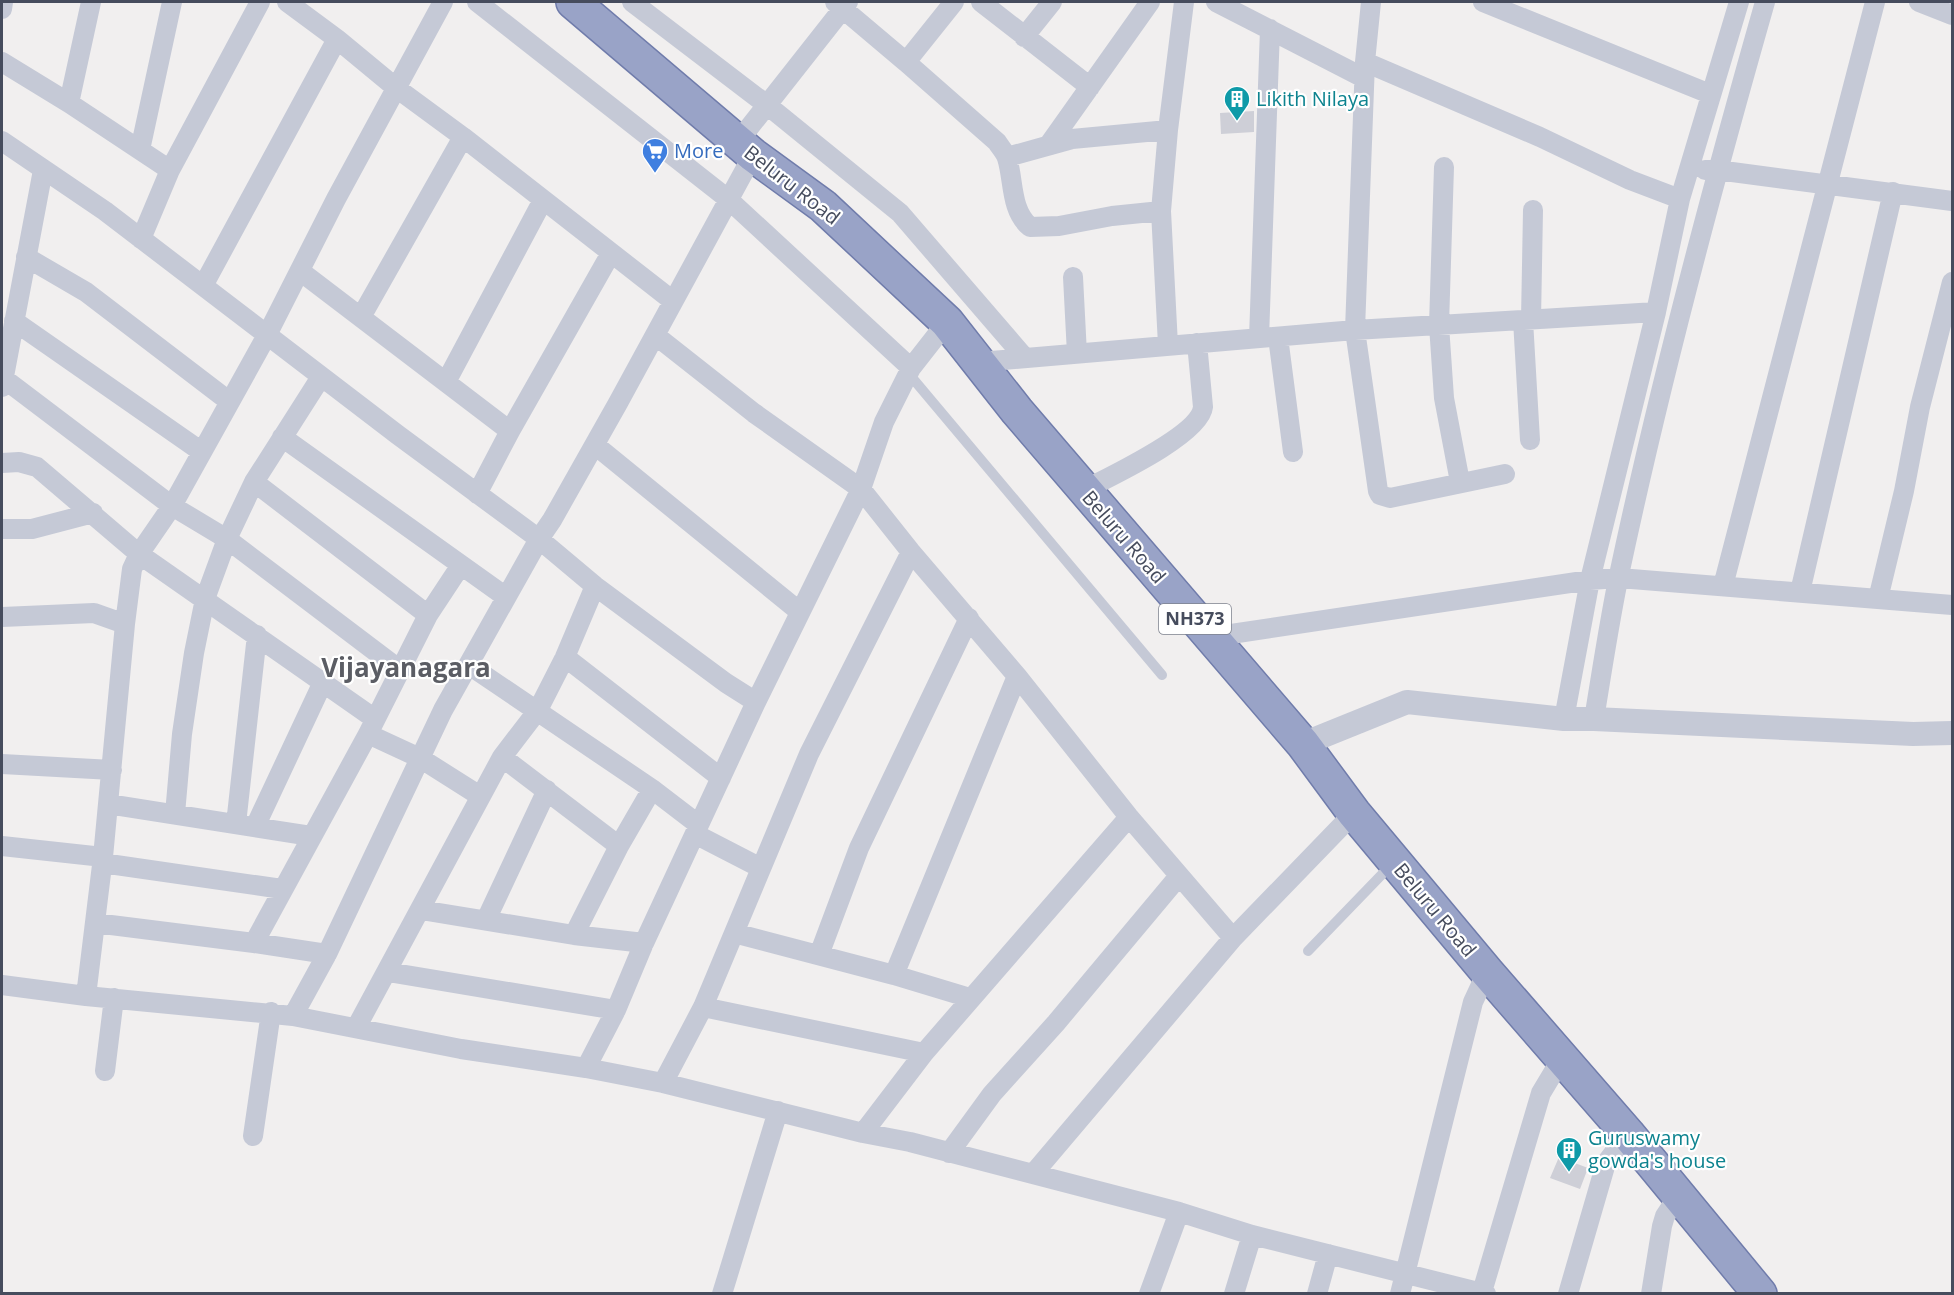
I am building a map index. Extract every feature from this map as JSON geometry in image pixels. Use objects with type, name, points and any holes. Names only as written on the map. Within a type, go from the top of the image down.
[{"type":"highway","name":"Beluru Road","points":[[573,2],[745,149],[823,206],[947,322],[1017,411],[1303,744],[1353,813],[1628,1134],[1760,1293]]},
{"type":"street","points":[[2,9],[3,2]]},
{"type":"street","points":[[69,103],[91,2]]},
{"type":"street","points":[[140,150],[172,2]]},
{"type":"street","points":[[141,238],[170,170],[260,2]]},
{"type":"street","points":[[287,2],[673,302]]},
{"type":"street","points":[[86,996],[103,860],[132,569],[139,554],[172,506],[267,335],[395,87],[443,2]]},
{"type":"street","points":[[477,2],[729,199],[910,371]]},
{"type":"street","points":[[632,2],[767,105],[900,213],[1025,358]]},
{"type":"street","points":[[906,62],[954,2]]},
{"type":"street","points":[[981,2],[1090,87]]},
{"type":"street","points":[[1024,37],[1052,2]]},
{"type":"street","points":[[1050,143],[1150,2]]},
{"type":"street","points":[[1168,345],[1161,211],[1168,130],[1184,2]]},
{"type":"street","points":[[1216,2],[1270,29],[1364,70],[1540,137],[1630,180],[1680,199]]},
{"type":"street","points":[[1371,2],[1364,70],[1355,330],[1378,491],[1380,495],[1390,498],[1505,474]]},
{"type":"street","points":[[1483,2],[1710,94]]},
{"type":"street","points":[[1564,719],[1590,580],[1656,312],[1680,199],[1739,2]]},
{"type":"street","points":[[1594,719],[1619,578],[1650,437],[1717,170],[1765,2]]},
{"type":"street","points":[[1724,586],[1875,2]]},
{"type":"street","points":[[1920,2],[1953,15]]},
{"type":"street","points":[[293,1016],[327,954],[443,710],[539,539],[595,445],[729,199],[745,149],[767,105],[842,4],[997,142],[1007,157],[1015,200],[1025,222],[1030,226],[1059,225],[1161,211]]},
{"type":"street","points":[[1270,29],[1268,337],[1293,452]]},
{"type":"street","points":[[202,286],[337,39]]},
{"type":"street","points":[[2,62],[170,170]]},
{"type":"street","points":[[1007,157],[1050,143],[1072,139],[1168,130]]},
{"type":"street","points":[[361,317],[462,137]]},
{"type":"street","points":[[2,141],[105,211],[321,377],[539,539],[595,586],[726,683],[756,702]]},
{"type":"street","points":[[1444,167],[1439,325],[1444,398],[1460,482]]},
{"type":"street","points":[[43,170],[2,382],[172,506],[227,539],[400,670]]},
{"type":"street","points":[[1690,171],[1717,170],[1953,201]]},
{"type":"street","points":[[1800,592],[1893,192]]},
{"type":"street","points":[[446,382],[543,200]]},
{"type":"street","points":[[1530,440],[1527,320],[1533,210]]},
{"type":"street","points":[[477,494],[611,253]]},
{"type":"street","points":[[26,257],[86,292],[230,402]]},
{"type":"street","points":[[300,271],[510,431]]},
{"type":"street","points":[[1073,277],[1077,354]]},
{"type":"street","points":[[1878,598],[1904,491],[1920,408],[1953,282]]},
{"type":"street","points":[[979,362],[1355,330],[1656,312]]},
{"type":"street","points":[[14,321],[202,452]]},
{"type":"street","points":[[586,1068],[616,1010],[644,943],[756,702],[861,489],[885,422],[910,371],[947,322]]},
{"type":"street","points":[[655,335],[754,413],[861,489],[911,552],[1017,676],[1129,817],[1233,938]]},
{"type":"street","points":[[1084,490],[1166,446],[1197,420],[1203,408],[1197,343]]},
{"type":"street","points":[[175,814],[182,734],[205,599],[227,539],[254,482],[321,377]]},
{"type":"street","points":[[282,436],[506,597]]},
{"type":"street","points":[[595,445],[800,612]]},
{"type":"street","points":[[2,463],[19,462],[37,467],[139,554],[324,682],[372,726],[480,796]]},
{"type":"street","points":[[254,482],[428,615]]},
{"type":"street","points":[[2,529],[32,529],[93,513]]},
{"type":"street","points":[[663,1083],[703,1006],[809,754],[911,552]]},
{"type":"street","points":[[254,943],[372,726],[428,615],[461,565]]},
{"type":"street","points":[[1211,638],[1590,580],[1619,578],[1953,605]]},
{"type":"street","points":[[356,1028],[502,757],[538,710],[566,657],[595,586]]},
{"type":"street","points":[[2,617],[94,614],[125,624]]},
{"type":"street","points":[[819,955],[859,848],[969,618]]},
{"type":"street","points":[[246,825],[257,635]]},
{"type":"street","points":[[566,657],[721,778]]},
{"type":"street","points":[[469,665],[652,789],[697,830],[761,868]]},
{"type":"street","points":[[894,975],[1017,676]]},
{"type":"street","points":[[246,825],[324,682]]},
{"type":"street","points":[[1303,744],[1407,702],[1564,719],[1913,734],[1953,732]]},
{"type":"street","points":[[502,757],[619,846]]},
{"type":"street","points":[[2,764],[112,770]]},
{"type":"street","points":[[574,934],[619,846],[652,789]]},
{"type":"street","points":[[486,920],[547,790]]},
{"type":"street","points":[[108,804],[311,836]]},
{"type":"street","points":[[1033,1174],[1233,938],[1353,813]]},
{"type":"street","points":[[862,1132],[970,998],[1129,817]]},
{"type":"street","points":[[2,846],[282,889]]},
{"type":"street","points":[[949,1153],[992,1094],[1056,1023],[1179,876]]},
{"type":"street","points":[[422,909],[644,943]]},
{"type":"street","points":[[95,923],[327,954]]},
{"type":"street","points":[[734,933],[894,975],[970,998]]},
{"type":"street","points":[[388,972],[616,1010]]},
{"type":"street","points":[[1400,1293],[1473,1002],[1487,972]]},
{"type":"street","points":[[2,985],[86,996],[271,1012],[461,1049],[586,1068],[663,1083],[1033,1174],[1179,1212],[1252,1235],[1484,1293],[1541,1093],[1562,1058]]},
{"type":"street","points":[[105,1071],[114,998]]},
{"type":"street","points":[[703,1006],[924,1053]]},
{"type":"street","points":[[253,1136],[271,1012]]},
{"type":"street","points":[[722,1293],[778,1111]]},
{"type":"street","points":[[1568,1293],[1606,1163],[1628,1134]]},
{"type":"street","points":[[1651,1293],[1662,1226],[1665,1216],[1678,1195]]},
{"type":"street","points":[[1149,1293],[1179,1212]]},
{"type":"street","points":[[1234,1293],[1252,1235]]},
{"type":"street","points":[[1317,1293],[1328,1254]]},
{"type":"lane","points":[[910,371],[1162,675]]},
{"type":"lane","points":[[1308,951],[1395,861]]},
{"type":"building","name":"Likith Nilaya","points":[[1254,111],[1254,132],[1221,134],[1220,113]]},
{"type":"building","name":"Guruswamy gowda's house","points":[[1559,1157],[1588,1168],[1580,1189],[1550,1178]]},
{"type":"place","name":"Likith Nilaya","points":[[1237,122]]},
{"type":"place","name":"More","points":[[655,174]]},
{"type":"place","name":"Guruswamy gowda's house","points":[[1569,1173]]},
{"type":"district","name":"Vijayanagara","points":[[406,668]]}]
